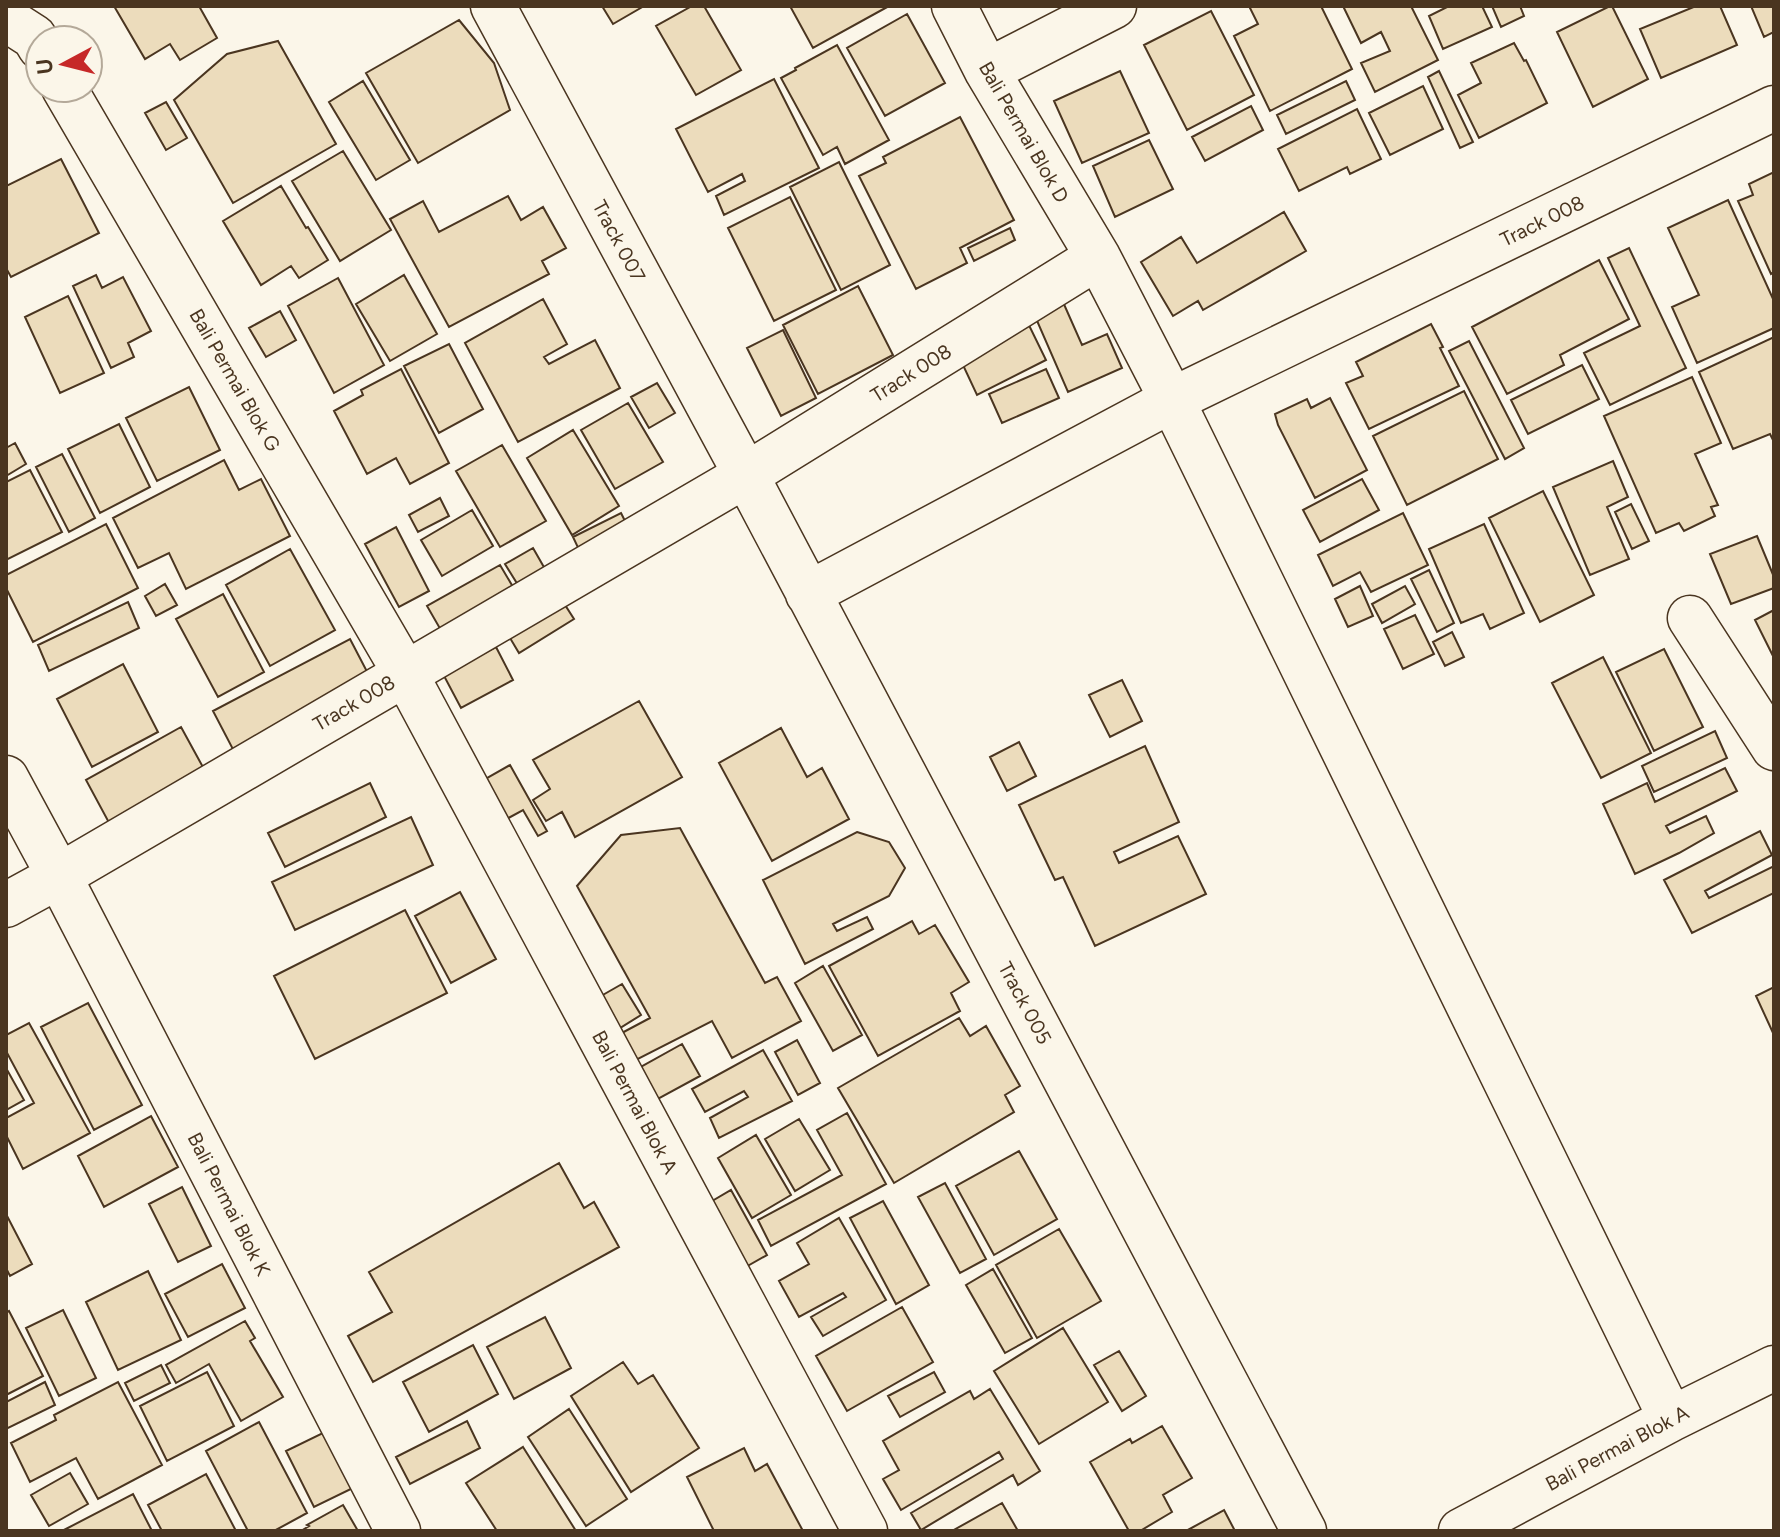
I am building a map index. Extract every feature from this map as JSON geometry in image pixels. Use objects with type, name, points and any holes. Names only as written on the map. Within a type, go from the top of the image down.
[{"type":"street","name":"Track 007","points":[[493,6],[746,475]]},
{"type":"street","name":"Bali Permai Blok D","points":[[954,6],[987,71],[1098,257]]},
{"type":"street","points":[[987,71],[1114,6]]},
{"type":"street","name":"Bali Permai Blok G","points":[[73,104],[405,673]]},
{"type":"street","name":"Track 008","points":[[808,594],[1172,400],[1774,108]]},
{"type":"street","name":"Track 008","points":[[6,905],[746,475],[1098,257]]},
{"type":"street","points":[[1098,257],[1172,400],[1671,1419]]},
{"type":"street","name":"Track 005","points":[[746,475],[1304,1531]]},
{"type":"street","points":[[1690,618],[1774,748]]},
{"type":"street","name":"Bali Permai Blok A","points":[[405,673],[865,1531]]},
{"type":"street","name":"Bali Permai Blok K","points":[[6,778],[398,1531]]},
{"type":"street","name":"Bali Permai Blok A","points":[[1461,1531],[1774,1368]]},
{"type":"building","points":[[114,6],[199,6],[217,38],[180,60],[170,44],[145,59]]},
{"type":"building","points":[[602,6],[644,6],[613,24]]},
{"type":"building","points":[[692,6],[704,6],[741,70],[696,95],[656,26]]},
{"type":"building","points":[[790,6],[889,6],[813,48]]},
{"type":"building","points":[[1249,6],[1321,6],[1352,69],[1270,111],[1234,36],[1258,24]]},
{"type":"building","points":[[1343,6],[1411,6],[1438,60],[1375,92],[1361,63],[1390,51],[1381,32],[1361,43]]},
{"type":"building","points":[[1449,6],[1482,6],[1492,27],[1443,49],[1429,16]]},
{"type":"building","points":[[1492,6],[1520,6],[1524,16],[1501,27]]},
{"type":"building","points":[[1610,6],[1648,79],[1593,107],[1557,32]]},
{"type":"building","points":[[1696,6],[1720,6],[1737,45],[1661,78],[1640,29]]},
{"type":"building","points":[[1751,6],[1774,6],[1774,32],[1764,37]]},
{"type":"building","points":[[1211,11],[1254,95],[1187,130],[1144,45]]},
{"type":"building","points":[[907,14],[945,83],[885,116],[847,48]]},
{"type":"building","points":[[459,20],[494,63],[510,110],[418,163],[366,73]]},
{"type":"building","points":[[278,41],[336,144],[233,203],[174,100],[227,54]]},
{"type":"building","points":[[1514,43],[1547,103],[1479,138],[1458,95],[1481,83],[1471,63]]},
{"type":"building","points":[[837,45],[889,140],[845,164],[837,147],[823,155],[781,78]]},
{"type":"building","points":[[1120,71],[1149,133],[1082,163],[1054,101]]},
{"type":"building","points":[[1439,71],[1473,142],[1460,148],[1428,77]]},
{"type":"building","points":[[774,79],[819,168],[724,215],[716,196],[745,181],[742,174],[708,192],[676,129]]},
{"type":"building","points":[[363,81],[410,160],[376,180],[329,102]]},
{"type":"building","points":[[1346,81],[1355,100],[1286,134],[1277,115]]},
{"type":"building","points":[[1423,86],[1443,129],[1390,155],[1369,113]]},
{"type":"building","points":[[166,102],[187,138],[166,150],[145,113]]},
{"type":"building","points":[[1251,106],[1263,130],[1205,161],[1192,137]]},
{"type":"building","points":[[1357,109],[1381,159],[1350,174],[1347,167],[1299,191],[1278,149]]},
{"type":"building","points":[[960,117],[1014,220],[960,248],[967,263],[916,289],[859,176],[886,163],[883,157]]},
{"type":"building","points":[[1149,140],[1173,189],[1115,217],[1093,166]]},
{"type":"building","points":[[343,151],[391,230],[340,261],[292,181]]},
{"type":"building","points":[[61,159],[99,233],[11,277],[6,268],[6,186]]},
{"type":"building","points":[[839,162],[890,265],[841,290],[790,187]]},
{"type":"building","points":[[1774,172],[1774,272],[1771,274],[1738,201],[1753,195],[1749,184]]},
{"type":"building","points":[[281,186],[328,260],[299,278],[291,266],[261,285],[223,221]]},
{"type":"building","points":[[508,196],[521,220],[543,207],[566,248],[542,261],[549,274],[449,327],[390,219],[423,201],[439,232]]},
{"type":"building","points":[[790,197],[836,290],[774,321],[728,228]]},
{"type":"building","points":[[1728,200],[1774,301],[1774,328],[1697,363],[1672,307],[1699,295],[1668,228]]},
{"type":"building","points":[[1284,212],[1306,251],[1203,310],[1198,301],[1173,316],[1141,262],[1181,237],[1197,263]]},
{"type":"building","points":[[1010,228],[1015,240],[974,261],[968,248]]},
{"type":"building","points":[[1629,248],[1686,368],[1610,405],[1584,353],[1640,326],[1608,258]]},
{"type":"building","points":[[1599,260],[1629,319],[1560,355],[1564,365],[1507,394],[1472,327]]},
{"type":"building","points":[[96,275],[102,288],[123,277],[151,331],[128,343],[134,357],[111,368],[73,286]]},
{"type":"building","points":[[404,275],[437,334],[390,361],[356,304]]},
{"type":"building","points":[[338,278],[384,365],[334,393],[288,306]]},
{"type":"building","points":[[858,286],[893,355],[818,394],[783,325]]},
{"type":"building","points":[[1059,293],[1082,345],[1107,334],[1122,368],[1068,392],[1031,307]]},
{"type":"building","points":[[68,296],[104,373],[60,393],[25,317]]},
{"type":"building","points":[[543,299],[567,344],[544,357],[549,364],[595,340],[620,388],[518,442],[465,343]]},
{"type":"building","points":[[280,311],[296,340],[266,357],[249,328]]},
{"type":"building","points":[[1024,315],[1046,360],[977,395],[955,348]]},
{"type":"building","points":[[1431,324],[1459,386],[1369,429],[1346,383],[1363,376],[1356,362]]},
{"type":"building","points":[[783,330],[816,398],[781,416],[747,348]]},
{"type":"building","points":[[1774,337],[1774,442],[1770,434],[1733,449],[1699,372]]},
{"type":"building","points":[[1469,341],[1524,448],[1505,459],[1449,351]]},
{"type":"building","points":[[449,344],[483,409],[439,433],[404,366]]},
{"type":"building","points":[[1582,365],[1599,399],[1528,434],[1511,400]]},
{"type":"building","points":[[401,369],[449,463],[410,484],[396,458],[367,474],[334,411],[363,395],[361,390]]},
{"type":"building","points":[[1046,369],[1059,398],[1002,423],[989,394]]},
{"type":"building","points":[[1692,377],[1721,443],[1695,454],[1718,505],[1711,507],[1715,516],[1684,531],[1679,523],[1656,533],[1604,416]]},
{"type":"building","points":[[657,383],[675,413],[649,428],[631,397]]},
{"type":"building","points":[[189,387],[220,450],[157,481],[126,418]]},
{"type":"building","points":[[1464,391],[1498,459],[1407,505],[1373,436]]},
{"type":"building","points":[[1330,398],[1367,470],[1315,498],[1275,414],[1307,399],[1311,408]]},
{"type":"building","points":[[628,403],[663,462],[615,489],[581,430]]},
{"type":"building","points":[[119,424],[150,487],[100,513],[68,449]]},
{"type":"building","points":[[573,430],[619,506],[572,535],[527,458]]},
{"type":"building","points":[[15,443],[26,464],[6,476],[6,448]]},
{"type":"building","points":[[502,445],[546,521],[500,547],[456,471]]},
{"type":"building","points":[[62,454],[95,518],[69,532],[36,467]]},
{"type":"building","points":[[224,460],[239,490],[261,479],[290,536],[186,589],[169,553],[138,568],[113,518]]},
{"type":"building","points":[[1613,461],[1628,497],[1607,507],[1629,559],[1590,575],[1553,487]]},
{"type":"building","points":[[30,470],[62,532],[6,560],[6,482]]},
{"type":"building","points":[[1362,479],[1379,510],[1320,542],[1303,510]]},
{"type":"building","points":[[1543,491],[1594,595],[1540,622],[1489,518]]},
{"type":"building","points":[[440,498],[449,516],[418,532],[409,515]]},
{"type":"building","points":[[1631,504],[1649,541],[1632,549],[1615,512]]},
{"type":"building","points":[[472,510],[493,546],[442,576],[421,540]]},
{"type":"building","points":[[621,513],[629,529],[581,554],[573,537]]},
{"type":"building","points":[[1403,513],[1428,565],[1371,592],[1360,572],[1333,586],[1318,555]]},
{"type":"building","points":[[106,524],[138,588],[33,642],[6,588],[6,575]]},
{"type":"building","points":[[1484,524],[1524,613],[1490,629],[1483,614],[1461,623],[1429,549]]},
{"type":"building","points":[[396,527],[429,591],[399,607],[365,544]]},
{"type":"building","points":[[1757,536],[1774,577],[1774,588],[1731,604],[1710,554]]},
{"type":"building","points":[[533,548],[549,576],[523,593],[505,564]]},
{"type":"building","points":[[290,549],[335,630],[270,666],[226,585]]},
{"type":"building","points":[[500,565],[519,597],[446,639],[427,606]]},
{"type":"building","points":[[1429,570],[1454,623],[1437,632],[1411,579]]},
{"type":"building","points":[[165,584],[177,605],[156,616],[145,596]]},
{"type":"building","points":[[1360,586],[1373,616],[1348,627],[1335,599]]},
{"type":"building","points":[[1405,586],[1415,604],[1382,623],[1372,604]]},
{"type":"building","points":[[223,594],[264,672],[218,697],[176,619]]},
{"type":"building","points":[[558,594],[574,619],[519,653],[504,628]]},
{"type":"building","points":[[128,602],[139,628],[49,671],[38,645]]},
{"type":"building","points":[[1774,610],[1774,658],[1755,620]]},
{"type":"building","points":[[1415,615],[1434,654],[1403,669],[1384,629]]},
{"type":"building","points":[[1452,632],[1464,657],[1445,666],[1433,642]]},
{"type":"building","points":[[350,639],[374,685],[237,757],[213,711]]},
{"type":"building","points":[[496,647],[513,680],[461,708],[443,674]]},
{"type":"building","points":[[1664,649],[1703,727],[1654,751],[1616,672]]},
{"type":"building","points":[[1603,657],[1651,753],[1601,778],[1552,683]]},
{"type":"building","points":[[123,664],[158,732],[92,767],[57,699]]},
{"type":"building","points":[[1122,680],[1142,721],[1110,737],[1089,695]]},
{"type":"building","points":[[639,701],[682,777],[575,837],[562,812],[546,821],[533,800],[550,789],[533,760]]},
{"type":"building","points":[[181,727],[210,780],[114,832],[86,780]]},
{"type":"building","points":[[781,728],[807,777],[822,768],[849,819],[772,861],[719,763]]},
{"type":"building","points":[[1715,731],[1727,758],[1654,792],[1642,766]]},
{"type":"building","points":[[1019,742],[1036,776],[1007,791],[990,757]]},
{"type":"building","points":[[1145,746],[1179,822],[1114,852],[1119,863],[1178,836],[1206,894],[1095,946],[1063,877],[1055,880],[1019,805]]},
{"type":"building","points":[[510,765],[547,831],[538,836],[523,810],[503,821],[482,781]]},
{"type":"building","points":[[1725,768],[1737,791],[1666,826],[1670,833],[1706,816],[1714,833],[1635,874],[1603,804],[1647,783],[1655,802]]},
{"type":"building","points":[[370,783],[386,817],[285,867],[268,833]]},
{"type":"building","points":[[411,817],[433,865],[295,930],[272,882]]},
{"type":"building","points":[[680,828],[765,983],[777,977],[801,1021],[732,1058],[712,1021],[632,1062],[618,1035],[650,1018],[577,886],[621,835]]},
{"type":"building","points":[[1760,831],[1772,855],[1705,891],[1709,898],[1774,866],[1774,893],[1692,933],[1664,880]]},
{"type":"building","points":[[857,832],[889,842],[905,868],[889,896],[833,924],[837,931],[867,917],[873,929],[805,964],[763,880]]},
{"type":"building","points":[[460,892],[496,959],[451,983],[415,916]]},
{"type":"building","points":[[405,910],[447,993],[315,1059],[274,976]]},
{"type":"building","points":[[912,921],[919,934],[935,925],[969,982],[951,993],[960,1011],[878,1056],[829,966]]},
{"type":"building","points":[[823,966],[862,1035],[833,1051],[795,983]]},
{"type":"building","points":[[622,984],[641,1015],[620,1028],[601,996]]},
{"type":"building","points":[[1774,987],[1774,1035],[1756,996]]},
{"type":"building","points":[[88,1003],[142,1105],[94,1130],[41,1027]]},
{"type":"building","points":[[959,1018],[970,1036],[986,1026],[1020,1086],[1005,1095],[1014,1112],[894,1183],[838,1088]]},
{"type":"building","points":[[29,1023],[90,1133],[23,1169],[6,1135],[6,1118],[34,1103],[6,1051],[6,1035]]},
{"type":"building","points":[[797,1040],[820,1083],[798,1095],[775,1052]]},
{"type":"building","points":[[682,1044],[700,1076],[656,1100],[639,1068]]},
{"type":"building","points":[[763,1050],[792,1101],[719,1138],[710,1118],[748,1097],[744,1091],[705,1112],[692,1089]]},
{"type":"building","points":[[6,1068],[24,1100],[6,1110]]},
{"type":"building","points":[[847,1113],[886,1184],[771,1246],[758,1220],[842,1175],[817,1130]]},
{"type":"building","points":[[151,1116],[178,1167],[104,1207],[78,1156]]},
{"type":"building","points":[[799,1119],[830,1170],[795,1191],[765,1139]]},
{"type":"building","points":[[756,1135],[791,1195],[752,1218],[718,1158]]},
{"type":"building","points":[[1019,1151],[1057,1219],[994,1255],[956,1186]]},
{"type":"building","points":[[559,1163],[584,1208],[594,1202],[619,1247],[373,1382],[348,1336],[392,1312],[369,1272]]},
{"type":"building","points":[[945,1183],[986,1259],[960,1273],[918,1197]]},
{"type":"building","points":[[182,1187],[211,1246],[178,1262],[149,1204]]},
{"type":"building","points":[[731,1190],[767,1255],[744,1268],[707,1204]]},
{"type":"building","points":[[883,1201],[929,1285],[896,1304],[850,1218]]},
{"type":"building","points":[[6,1214],[32,1264],[10,1276],[6,1268]]},
{"type":"building","points":[[839,1218],[886,1300],[823,1336],[811,1317],[846,1297],[843,1293],[799,1317],[779,1281],[809,1264],[797,1243]]},
{"type":"building","points":[[1059,1229],[1101,1301],[1037,1338],[996,1265]]},
{"type":"building","points":[[222,1264],[245,1308],[188,1337],[165,1294]]},
{"type":"building","points":[[993,1269],[1032,1338],[1005,1353],[966,1285]]},
{"type":"building","points":[[148,1271],[181,1340],[118,1370],[86,1302]]},
{"type":"building","points":[[902,1307],[933,1362],[847,1411],[816,1356]]},
{"type":"building","points":[[63,1310],[96,1378],[59,1396],[26,1328]]},
{"type":"building","points":[[9,1311],[43,1376],[6,1395],[6,1313]]},
{"type":"building","points":[[545,1317],[571,1368],[514,1399],[487,1347]]},
{"type":"building","points":[[245,1321],[255,1338],[250,1341],[283,1397],[241,1421],[209,1364],[176,1383],[166,1365]]},
{"type":"building","points":[[1063,1328],[1108,1402],[1039,1444],[994,1371]]},
{"type":"building","points":[[473,1345],[498,1394],[429,1432],[403,1382]]},
{"type":"building","points":[[1119,1351],[1146,1396],[1122,1411],[1094,1365]]},
{"type":"building","points":[[623,1362],[638,1384],[653,1375],[699,1448],[631,1492],[571,1396]]},
{"type":"building","points":[[161,1365],[170,1383],[134,1401],[125,1383]]},
{"type":"building","points":[[207,1372],[234,1426],[167,1461],[140,1406]]},
{"type":"building","points":[[934,1372],[945,1392],[900,1417],[888,1396]]},
{"type":"building","points":[[45,1382],[55,1405],[6,1429],[6,1402]]},
{"type":"building","points":[[118,1382],[162,1465],[98,1499],[76,1458],[30,1482],[11,1443],[56,1420],[54,1415]]},
{"type":"building","points":[[990,1389],[1040,1471],[1018,1485],[1013,1475],[921,1530],[911,1513],[1003,1459],[999,1452],[901,1510],[883,1479],[899,1470],[883,1441],[970,1391],[974,1399]]},
{"type":"building","points":[[569,1409],[627,1499],[586,1526],[528,1437]]},
{"type":"building","points":[[467,1421],[480,1448],[410,1484],[396,1457]]},
{"type":"building","points":[[259,1422],[307,1513],[274,1531],[248,1531],[206,1451]]},
{"type":"building","points":[[1162,1426],[1192,1478],[1163,1495],[1172,1512],[1140,1531],[1129,1531],[1090,1462],[1130,1439],[1132,1443]]},
{"type":"building","points":[[329,1430],[357,1486],[314,1507],[286,1451]]},
{"type":"building","points":[[523,1447],[576,1531],[497,1531],[466,1483]]},
{"type":"building","points":[[744,1448],[755,1471],[767,1464],[803,1531],[714,1531],[687,1477]]},
{"type":"building","points":[[70,1473],[88,1504],[49,1526],[31,1495]]},
{"type":"building","points":[[206,1474],[236,1531],[162,1531],[148,1505]]},
{"type":"building","points":[[133,1494],[152,1531],[62,1531]]},
{"type":"building","points":[[1002,1503],[1018,1531],[952,1531]]},
{"type":"building","points":[[343,1505],[358,1531],[301,1531],[307,1525]]},
{"type":"building","points":[[1224,1510],[1235,1531],[1186,1531]]}]
